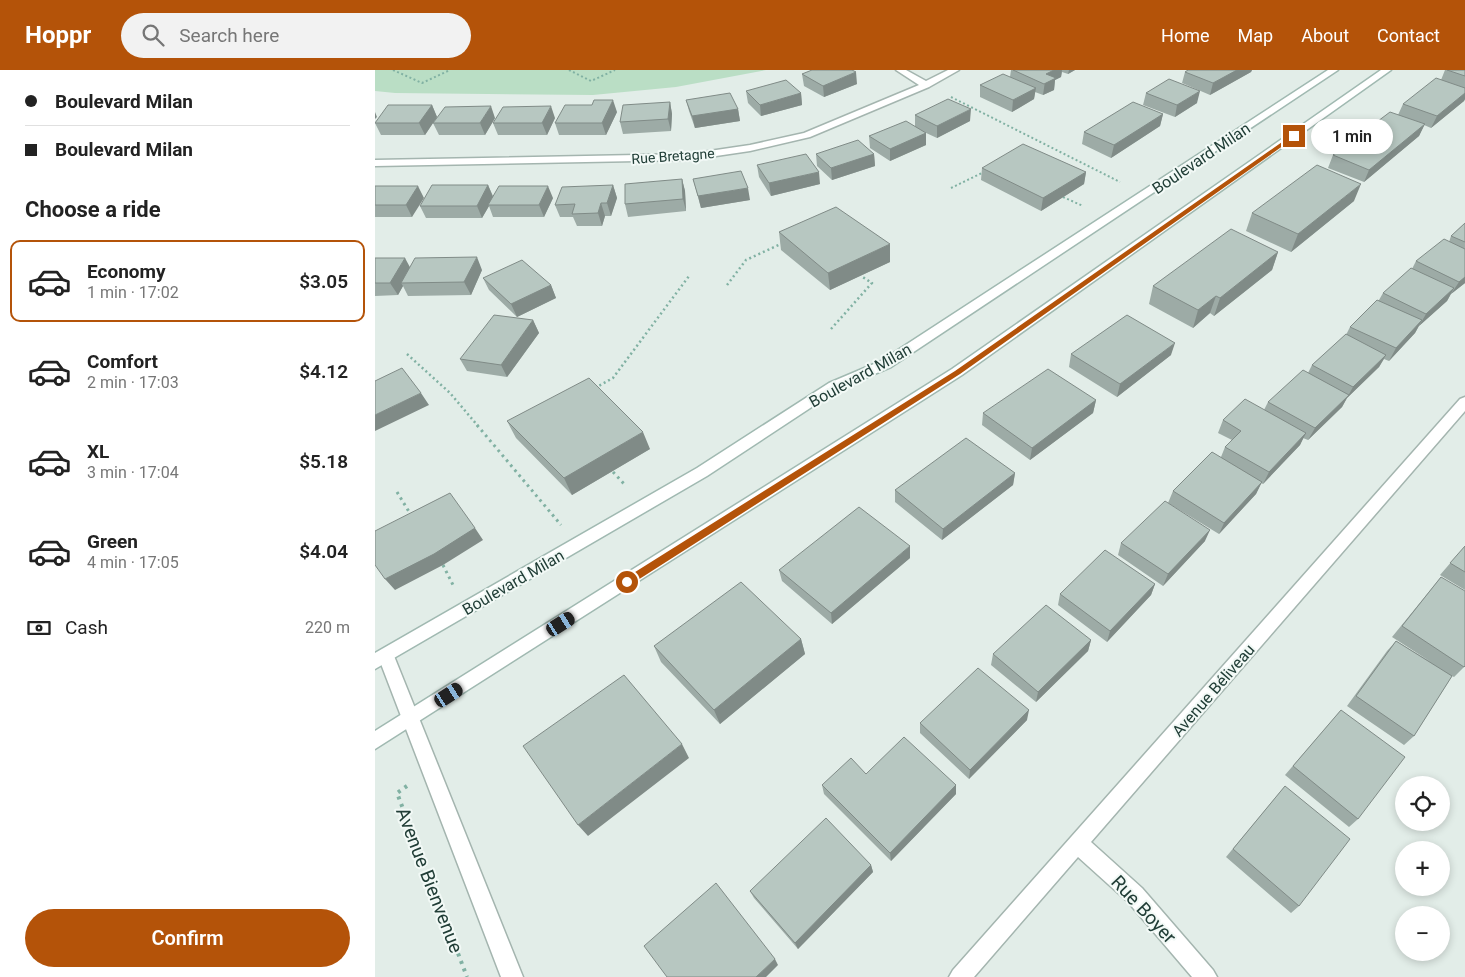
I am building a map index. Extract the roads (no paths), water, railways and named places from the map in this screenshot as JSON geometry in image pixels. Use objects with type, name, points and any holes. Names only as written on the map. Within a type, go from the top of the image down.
[{"type":"main road","points":[[901,70],[926,85]]},
{"type":"main road","name":"Rue Bretagne","points":[[375,163],[689,157],[749,148],[807,135],[926,85],[955,70]]},
{"type":"main road","name":"Boulevard Milan","points":[[381,658],[702,472],[834,386],[886,364],[1334,70]]},
{"type":"main road","points":[[375,741],[957,372],[1387,70]]},
{"type":"main road","name":"Avenue Béliveau","points":[[960,977],[1079,844],[1465,402]]},
{"type":"main road","points":[[381,658],[410,720],[512,977]]},
{"type":"main road","name":"Rue Boyer","points":[[1079,844],[1135,895],[1206,977]]}]
